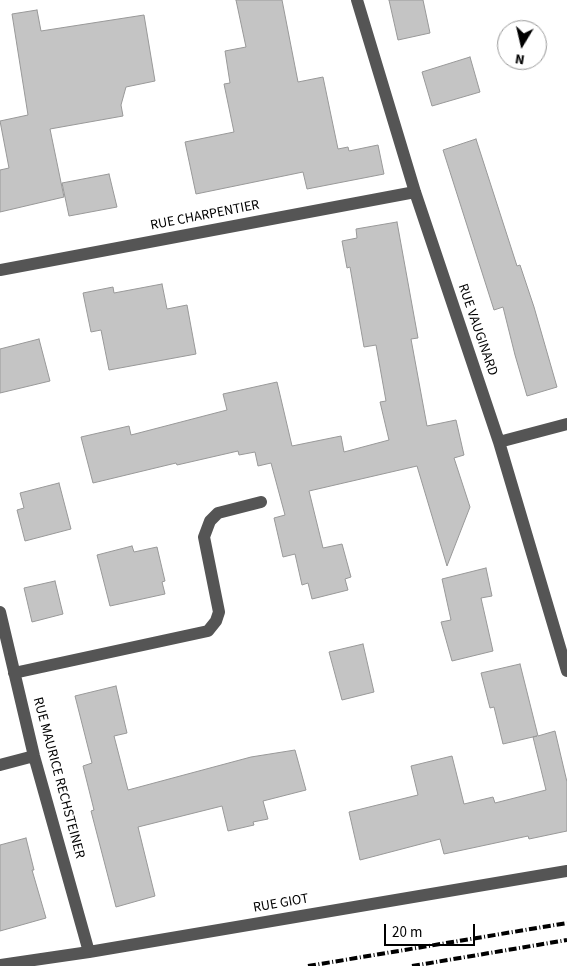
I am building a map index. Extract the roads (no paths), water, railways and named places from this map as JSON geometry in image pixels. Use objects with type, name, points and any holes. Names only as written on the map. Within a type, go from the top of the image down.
[{"type":"street","name":"RUE VAUGINARD","points":[[357,0],[415,192],[499,442],[567,671]]},
{"type":"street","name":"RUE CHARPENTIER","points":[[0,270],[415,192]]},
{"type":"street","points":[[499,442],[567,424]]},
{"type":"street","points":[[14,673],[208,631],[216,621],[219,612],[204,536],[210,522],[218,512],[261,502]]},
{"type":"street","name":"RUE MAURICE RECHSTEINER","points":[[0,612],[34,756],[89,952]]},
{"type":"street","points":[[0,765],[34,756]]},
{"type":"street","name":"RUE GIOT","points":[[0,965],[89,952],[567,871]]},
{"type":"railway","points":[[308,966],[567,923]]},
{"type":"railway","points":[[412,966],[567,940]]}]
